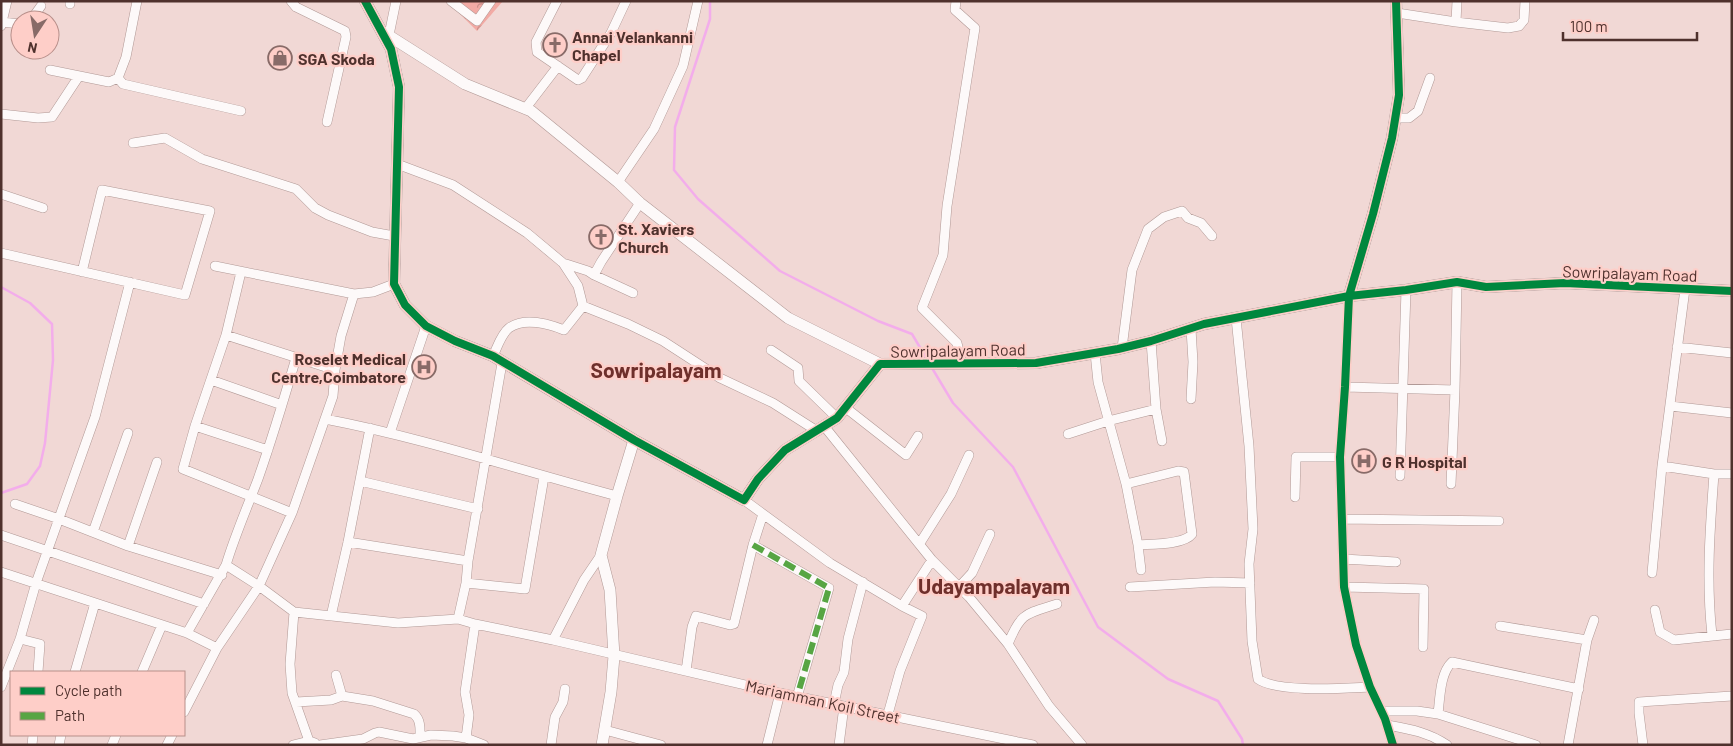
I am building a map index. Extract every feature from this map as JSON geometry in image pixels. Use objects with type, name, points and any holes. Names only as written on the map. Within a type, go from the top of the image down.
[{"type":"street","points":[[2,24],[7,1]]},
{"type":"street","points":[[50,70],[110,82],[118,78],[126,57],[137,1]]},
{"type":"street","points":[[291,1],[296,7],[345,31],[346,37],[327,122]]},
{"type":"street","points":[[365,1],[385,33],[391,49],[399,87],[394,284],[405,305],[426,326],[497,359],[634,440],[744,500],[830,563],[922,616],[900,670],[888,714]]},
{"type":"street","points":[[385,33],[396,1]]},
{"type":"street","points":[[453,2],[477,20],[491,1]]},
{"type":"street","points":[[557,1],[536,42],[537,52],[578,80],[582,78],[611,33],[626,1]]},
{"type":"street","points":[[618,182],[654,129],[683,66],[698,1]]},
{"type":"street","points":[[956,1],[955,10],[975,28],[947,206],[942,255],[922,308],[957,343],[962,364]]},
{"type":"street","points":[[1393,745],[1356,645],[1344,587],[1340,457],[1349,296],[1374,214],[1399,95],[1396,1]]},
{"type":"street","points":[[1456,22],[1457,1]]},
{"type":"street","points":[[1397,14],[1508,28],[1519,26],[1524,20],[1524,1]]},
{"type":"street","points":[[38,10],[41,6]]},
{"type":"street","points":[[385,33],[465,84],[531,111],[618,182],[640,203],[788,318],[880,364]]},
{"type":"street","points":[[525,109],[558,66]]},
{"type":"street","points":[[1,114],[38,118],[52,117],[79,76]]},
{"type":"street","points":[[118,78],[123,84],[241,111]]},
{"type":"street","points":[[1395,118],[1409,118],[1418,111],[1430,78]]},
{"type":"street","points":[[133,144],[165,138],[202,159],[296,189],[315,208],[328,215],[372,232],[394,236]]},
{"type":"street","points":[[397,164],[453,185],[527,233],[563,263],[578,286],[583,306]]},
{"type":"street","points":[[1,253],[82,272],[185,295],[210,211],[102,190],[82,272]]},
{"type":"street","points":[[1,194],[43,208]]},
{"type":"street","points":[[594,275],[640,203]]},
{"type":"street","points":[[1122,348],[1132,270],[1148,229],[1164,217],[1182,211],[1188,218],[1201,223],[1212,236]]},
{"type":"street","points":[[563,263],[588,271],[633,293]]},
{"type":"street","points":[[215,266],[354,294],[373,292],[394,284]]},
{"type":"street","points":[[242,272],[226,335],[195,426],[183,469],[292,513]]},
{"type":"street","points":[[1,687],[20,639],[36,583],[95,417],[130,282]]},
{"type":"street","points":[[1451,484],[1457,282]]},
{"type":"street","name":"Sowripalayam Road","points":[[744,500],[758,480],[785,450],[837,418],[880,364],[1036,362],[1122,348],[1236,318],[1349,296],[1457,282],[1486,287],[1566,283],[1732,291]]},
{"type":"street","points":[[1652,574],[1662,466],[1685,289]]},
{"type":"street","points":[[1400,476],[1406,290]]},
{"type":"street","points":[[185,710],[217,648],[260,586],[292,513],[333,396],[341,336],[354,294]]},
{"type":"street","points":[[458,619],[466,584],[468,561],[478,509],[497,359],[508,328],[527,323],[554,326],[564,330],[583,306]]},
{"type":"street","points":[[583,306],[628,324],[663,341],[720,378],[821,428],[920,543],[932,560],[959,587],[1008,644],[1049,706],[1082,745]]},
{"type":"street","points":[[1236,318],[1249,446],[1253,529],[1249,564],[1252,642],[1258,679],[1264,683],[1296,688],[1370,687]]},
{"type":"street","points":[[390,433],[426,326]]},
{"type":"street","points":[[1191,329],[1193,362],[1191,398]]},
{"type":"street","points":[[226,335],[335,370]]},
{"type":"street","points":[[1152,341],[1156,409],[1162,441]]},
{"type":"street","points":[[1677,347],[1732,352]]},
{"type":"street","points":[[770,350],[798,368],[800,381],[837,418]]},
{"type":"street","points":[[1095,353],[1098,382],[1126,484],[1142,570]]},
{"type":"street","points":[[187,633],[226,565],[268,450],[296,358]]},
{"type":"street","points":[[211,380],[282,405]]},
{"type":"street","points":[[1345,387],[1455,390]]},
{"type":"street","points":[[1670,406],[1732,413]]},
{"type":"street","points":[[846,408],[906,455],[918,436]]},
{"type":"street","points":[[1068,434],[1108,421],[1156,409]]},
{"type":"street","points":[[325,419],[370,428],[485,458],[544,477],[617,496]]},
{"type":"street","points":[[195,426],[268,450]]},
{"type":"street","points":[[331,616],[348,542],[370,428]]},
{"type":"street","points":[[93,532],[128,433]]},
{"type":"street","points":[[553,640],[584,580],[601,555],[634,440]]},
{"type":"street","points":[[920,543],[951,494],[970,456]]},
{"type":"street","points":[[1295,497],[1296,457],[1340,457]]},
{"type":"street","points":[[128,546],[157,462]]},
{"type":"street","points":[[1662,466],[1714,474],[1732,474]]},
{"type":"street","points":[[1126,484],[1178,471],[1184,472],[1192,534],[1189,538],[1181,541],[1138,546]]},
{"type":"street","points":[[1712,635],[1709,605],[1709,545],[1714,474]]},
{"type":"street","points":[[466,584],[525,590],[544,477]]},
{"type":"street","points":[[360,481],[478,509]]},
{"type":"street","points":[[14,504],[128,546],[222,574]]},
{"type":"street","points":[[686,671],[692,627],[696,616],[730,625],[734,624],[753,544],[763,514]]},
{"type":"street","points":[[1342,519],[1499,521]]},
{"type":"street","points":[[959,587],[972,573],[990,534]]},
{"type":"street","points":[[1,535],[204,604]]},
{"type":"street","points":[[348,542],[468,561]]},
{"type":"street","points":[[753,544],[829,588],[797,696]]},
{"type":"street","points":[[601,555],[610,590],[614,656],[611,692],[602,745]]},
{"type":"street","points":[[1343,559],[1396,562]]},
{"type":"street","points":[[902,606],[932,560]]},
{"type":"street","points":[[226,565],[260,586],[294,612],[290,664],[292,693],[309,741]]},
{"type":"street","points":[[2,574],[36,583],[187,633],[217,648]]},
{"type":"street","points":[[834,704],[838,685],[844,672],[848,639],[863,582]]},
{"type":"street","points":[[1130,587],[1190,582],[1250,583]]},
{"type":"street","points":[[1344,587],[1424,589],[1423,647]]},
{"type":"street","points":[[76,671],[95,603]]},
{"type":"street","points":[[1008,644],[1016,626],[1028,613],[1057,604]]},
{"type":"street","points":[[1654,610],[1660,632],[1674,640],[1732,634]]},
{"type":"street","name":"Mariamman Koil Street","points":[[294,612],[398,623],[458,619],[780,693],[888,714],[1005,742],[1033,745]]},
{"type":"street","points":[[1568,745],[1587,640],[1594,620]]},
{"type":"street","points":[[466,738],[469,715],[466,692],[476,624]]},
{"type":"street","points":[[142,671],[162,625]]},
{"type":"street","points":[[1500,626],[1587,640]]},
{"type":"street","points":[[20,639],[40,644],[38,671]]},
{"type":"street","points":[[1438,714],[1444,676],[1448,665],[1452,662],[1579,689]]},
{"type":"street","points":[[336,675],[342,696]]},
{"type":"street","points":[[551,745],[555,717],[563,702],[565,689]]},
{"type":"street","points":[[767,745],[780,693]]},
{"type":"street","points":[[296,702],[332,700],[342,696],[373,701],[418,717],[420,737]]},
{"type":"street","points":[[1643,745],[1639,713],[1640,702],[1732,696]]},
{"type":"street","points":[[838,745],[844,706]]},
{"type":"street","points":[[1382,711],[1417,711],[1438,714],[1536,745]]},
{"type":"street","points":[[1387,725],[1416,730],[1434,736],[1447,745]]},
{"type":"street","points":[[605,730],[660,745]]},
{"type":"street","points":[[293,745],[309,741],[320,745],[364,739],[375,732],[379,732],[413,739],[441,735],[466,738],[484,745]]},
{"type":"green space","points":[[447,1],[503,1],[477,31]]},
{"type":"waterway","points":[[710,1],[710,19],[675,127],[674,170],[698,199],[780,271],[878,321],[912,334],[928,361]]},
{"type":"waterway","points":[[1,287],[30,303],[52,324],[53,360],[45,443],[40,466],[27,484],[1,493]]},
{"type":"waterway","points":[[932,368],[953,403],[1013,467],[1098,627],[1168,679],[1218,701],[1242,739],[1243,745]]},
{"type":"marked path","points":[[753,545],[829,588],[797,697]]},
{"type":"cycle path","points":[[365,1],[391,49],[399,87],[394,284],[405,305],[426,326],[455,341],[493,356],[634,440],[744,500],[758,479],[785,450],[837,418],[880,364],[1036,363],[1118,349],[1151,341],[1204,324],[1349,296],[1457,282],[1486,287],[1565,283],[1732,291]]},
{"type":"cycle path","points":[[1393,745],[1385,719],[1370,687],[1356,645],[1344,587],[1340,457],[1349,296],[1373,214],[1392,138],[1399,95],[1396,1]]},
{"type":"place","name":"Annai Velankanni Chapel","points":[[555,45]]},
{"type":"place","name":"SGA Skoda","points":[[280,58]]},
{"type":"place","name":"St. Xaviers Church","points":[[601,237]]},
{"type":"place","name":"Roselet Medical Centre,Coimbatore","points":[[424,367]]},
{"type":"place","name":"G R Hospital","points":[[1364,461]]},
{"type":"district","name":"Sowripalayam","points":[[656,369]]},
{"type":"district","name":"Udayampalayam","points":[[994,585]]}]
